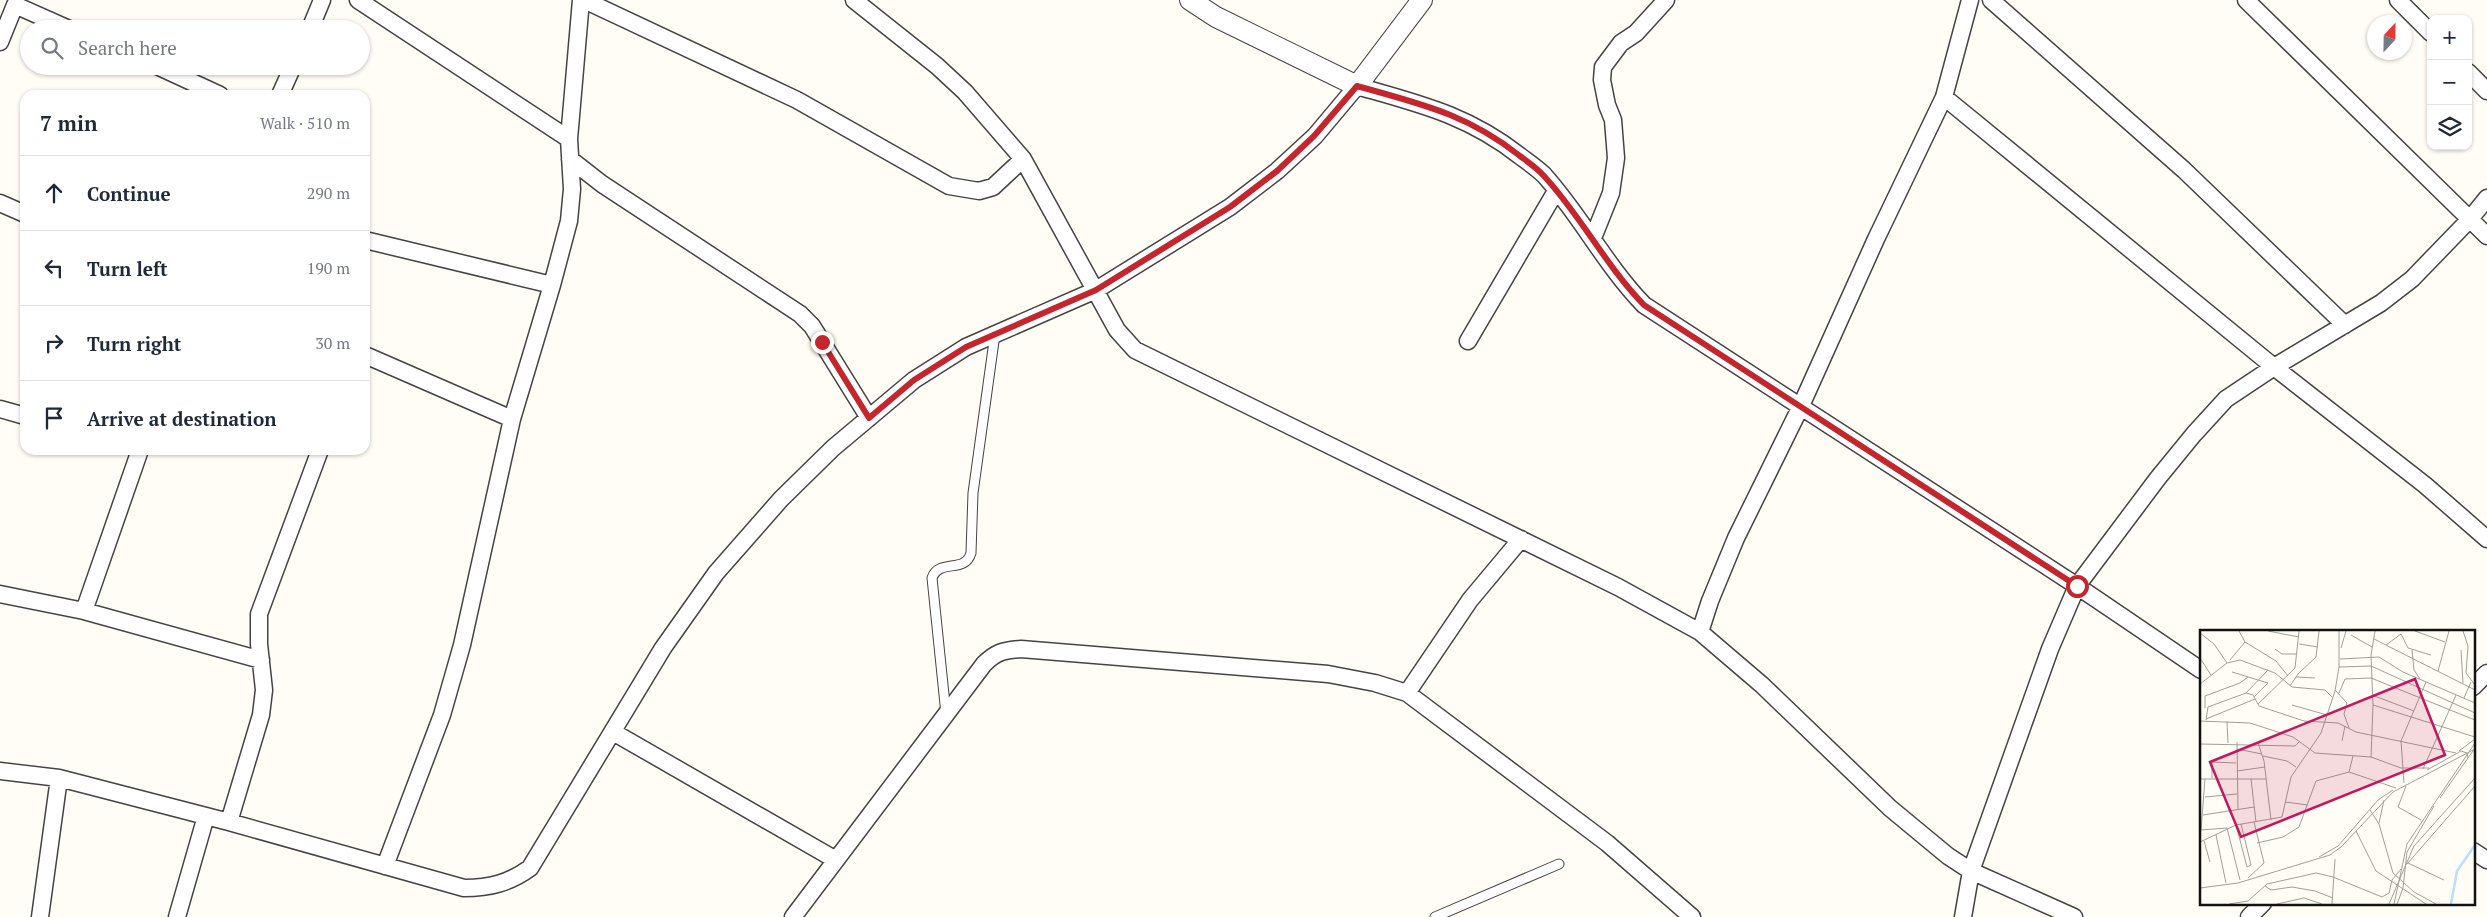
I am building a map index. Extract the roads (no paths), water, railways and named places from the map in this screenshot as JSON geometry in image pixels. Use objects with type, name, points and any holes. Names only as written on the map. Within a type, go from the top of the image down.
[{"type":"street","points":[[314,20],[322,0]]},
{"type":"street","points":[[358,0],[569,139]]},
{"type":"street","points":[[385,866],[442,716],[462,645],[512,420],[569,222],[572,189],[569,139],[582,0],[797,100],[949,186],[979,191],[993,187],[1024,159]]},
{"type":"street","points":[[854,0],[937,66],[965,92],[1024,159],[1117,330],[1135,350],[1154,361],[1618,587],[1700,632],[1762,685],[1890,808],[1948,856],[1971,871],[2074,917]]},
{"type":"street","points":[[1190,0],[1216,16],[1357,86],[1458,116],[1496,137],[1543,175],[1592,238],[1622,282],[1644,305],[2077,586],[2200,669]]},
{"type":"street","points":[[0,773],[59,778],[229,822],[464,888],[480,888],[505,883],[518,877],[530,868],[663,648],[716,573],[781,499],[833,448],[914,380],[966,347],[1096,290],[1230,207],[1277,171],[1314,136],[1357,86],[1422,0]]},
{"type":"street","points":[[1592,238],[1611,193],[1616,158],[1613,120],[1607,104],[1602,80],[1603,67],[1621,43],[1636,32],[1666,0]]},
{"type":"street","points":[[1700,632],[1710,601],[1736,538],[1800,408],[1876,239],[1944,97],[1970,0]]},
{"type":"street","points":[[1991,0],[2184,170],[2345,325]]},
{"type":"street","points":[[2246,0],[2487,236]]},
{"type":"street","points":[[2398,0],[2427,29]]},
{"type":"street","points":[[0,42],[8,3],[48,20]]},
{"type":"street","points":[[177,75],[209,90]]},
{"type":"street","points":[[282,90],[289,75]]},
{"type":"street","points":[[2472,76],[2487,91]]},
{"type":"street","points":[[1944,97],[2274,367],[2425,485],[2487,539]]},
{"type":"street","points":[[570,160],[602,184],[800,314],[817,334],[869,418]]},
{"type":"street","points":[[1468,341],[1556,191]]},
{"type":"street","points":[[1963,917],[1971,871],[2050,649],[2077,586],[2194,434],[2226,399],[2274,367],[2380,303],[2412,279],[2470,219],[2487,198]]},
{"type":"street","points":[[0,203],[20,212]]},
{"type":"street","points":[[370,241],[552,285]]},
{"type":"street","points":[[370,358],[512,420]]},
{"type":"street","points":[[0,409],[20,415]]},
{"type":"street","points":[[84,611],[137,455]]},
{"type":"street","points":[[229,822],[247,768],[264,690],[260,614],[318,455]]},
{"type":"street","points":[[1407,693],[1470,600],[1521,539]]},
{"type":"street","points":[[0,594],[84,611],[261,660]]},
{"type":"street","points":[[793,917],[984,664],[994,654],[1004,650],[1021,649],[1328,674],[1375,683],[1407,693],[1608,844],[1692,917]]},
{"type":"street","points":[[2474,686],[2487,673]]},
{"type":"street","points":[[613,732],[836,860]]},
{"type":"street","points":[[40,917],[59,778]]},
{"type":"street","points":[[177,917],[206,816]]},
{"type":"street","points":[[2474,852],[2487,860]]},
{"type":"street","points":[[2249,917],[2262,904]]},
{"type":"lane","points":[[946,716],[932,578],[941,567],[964,564],[969,560],[971,553],[973,493],[995,334]]},
{"type":"lane","points":[[1435,917],[1559,864]]}]
